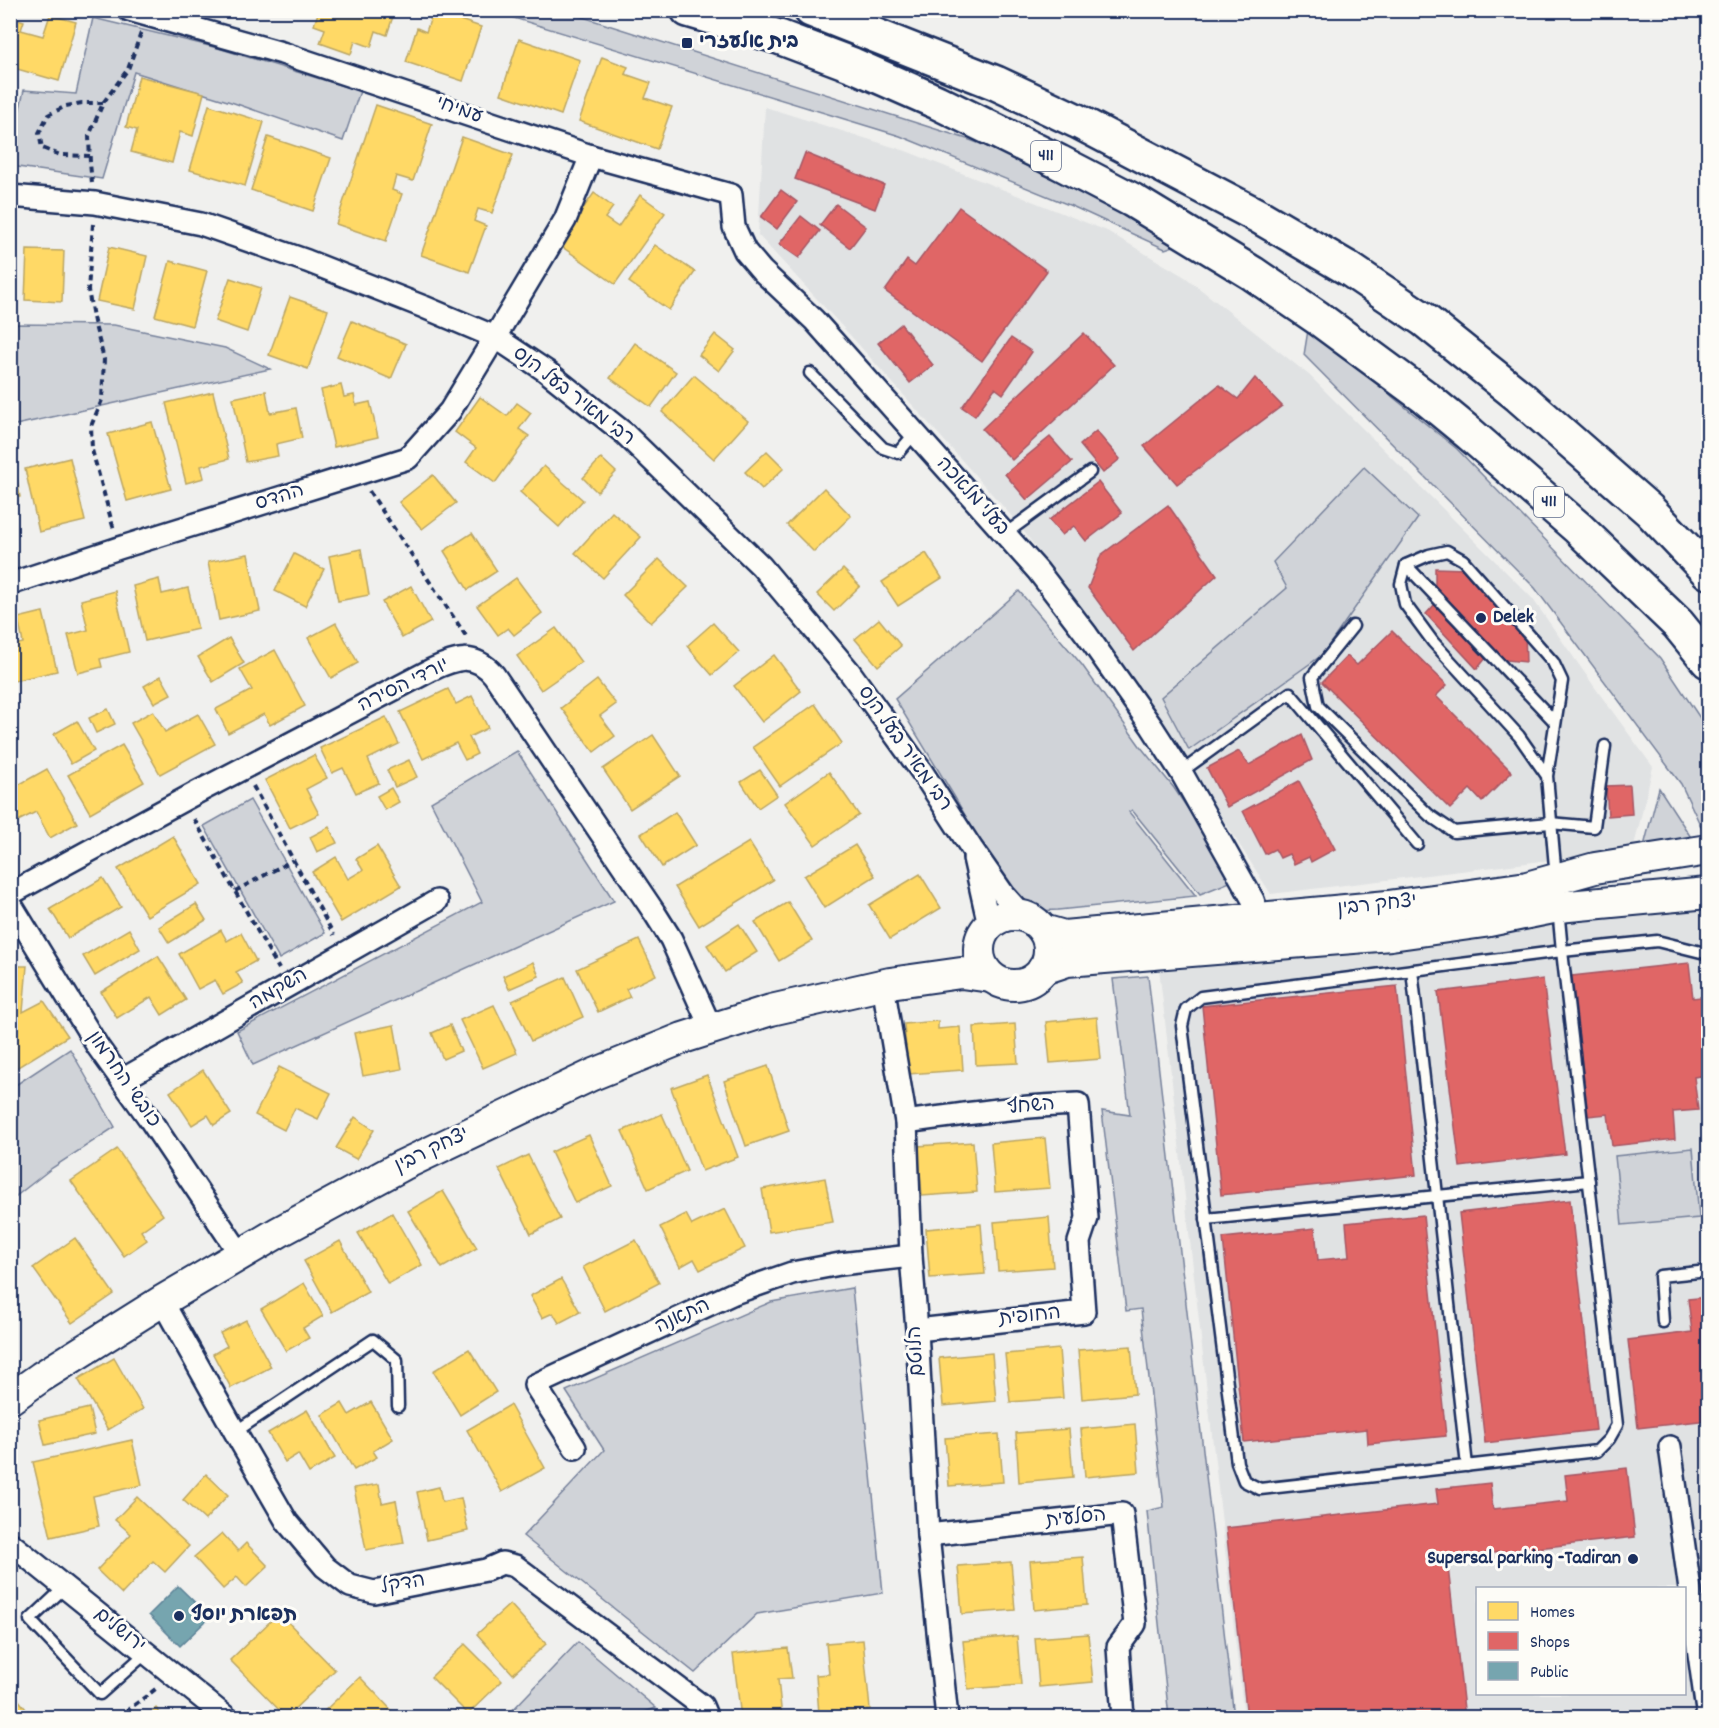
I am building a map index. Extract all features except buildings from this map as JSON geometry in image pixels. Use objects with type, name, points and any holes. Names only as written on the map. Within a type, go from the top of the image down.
[{"type":"main road","name":"411","points":[[688,10],[779,37],[854,65],[937,102],[1132,200],[1252,273],[1318,318],[1479,441],[1578,528],[1678,624],[1708,662]]},
{"type":"main road","name":"411","points":[[811,10],[996,83],[1077,121],[1260,217],[1349,269],[1423,319],[1519,396],[1649,510],[1708,572]]},
{"type":"street","name":"עמיחי","points":[[138,13],[282,53],[591,156]]},
{"type":"street","points":[[495,337],[565,220],[591,156]]},
{"type":"street","name":"בעלי מלאכה","points":[[591,156],[731,195],[734,227],[745,251],[814,320],[1038,571],[1087,635],[1181,772],[1242,878],[1253,900],[1261,931]]},
{"type":"street","name":"רבי מאיר בעל הנס","points":[[10,196],[94,202],[201,224],[307,261],[495,337],[546,370],[624,434],[761,566],[849,670],[922,772],[1004,895],[1033,923]]},
{"type":"street","name":"ההדס","points":[[10,584],[408,458],[450,411],[495,337]]},
{"type":"street","name":"יורדי הסירה","points":[[10,894],[243,768],[449,661],[470,659],[485,665]]},
{"type":"street","points":[[485,665],[494,675],[671,939],[711,1028]]},
{"type":"street","name":"רבי מאיר בעל הנס","points":[[972,849],[984,937]]},
{"type":"street","name":"יצחק רבין","points":[[1033,923],[1064,936],[1261,931],[1391,935],[1484,922],[1557,893],[1595,868],[1708,850]]},
{"type":"street","name":"יצחק רבין","points":[[1557,893],[1708,893]]},
{"type":"street","name":"השקמה","points":[[122,1080],[436,901]]},
{"type":"street","name":"כובשי החרמון","points":[[10,903],[98,1047],[156,1128],[240,1254]]},
{"type":"street","points":[[1013,915],[1033,923],[1048,941],[1048,953],[1043,969],[1030,981],[1020,984],[1010,985],[991,977],[980,960],[984,937],[1000,918],[1013,915]]},
{"type":"street","name":"יצחק רבין","points":[[1043,969],[1067,961],[1261,931]]},
{"type":"street","name":"יצחק רבין","points":[[887,984],[960,953],[984,937]]},
{"type":"street","name":"יצחק רבין","points":[[10,1399],[41,1377],[240,1254],[433,1151],[592,1075],[711,1028],[771,1010],[887,984],[961,973],[991,977]]},
{"type":"street","name":"הלוטם","points":[[887,984],[906,1122],[911,1256],[928,1535],[947,1718]]},
{"type":"street","name":"השחף","points":[[906,1122],[994,1110],[1078,1104],[1087,1218]]},
{"type":"street","name":"החופית","points":[[917,1330],[1084,1311],[1079,1242],[1087,1218]]},
{"type":"street","name":"התאנה","points":[[575,1448],[535,1385],[734,1293],[782,1276],[840,1264],[911,1256]]},
{"type":"street","name":"הדקל","points":[[162,1301],[287,1521],[325,1568],[350,1586],[374,1592],[486,1570],[502,1563],[515,1566],[702,1706],[707,1718]]},
{"type":"street","points":[[1670,1447],[1708,1718]]},
{"type":"street","name":"הסלעית","points":[[928,1535],[1122,1514],[1135,1624],[1118,1647],[1123,1718]]},
{"type":"street","name":"ירושלים","points":[[10,1544],[227,1718]]},
{"type":"lane","points":[[810,373],[883,448],[898,453],[915,434]]},
{"type":"lane","points":[[1005,534],[1090,472]]},
{"type":"lane","points":[[1406,565],[1429,555],[1447,551],[1463,561],[1553,662],[1562,681],[1546,776],[1562,951],[1617,1425],[1609,1439],[1598,1451],[1260,1489],[1244,1481],[1237,1463],[1182,1026],[1186,1009],[1202,997],[1562,951],[1657,941],[1705,952],[1708,955]]},
{"type":"lane","points":[[1406,565],[1555,722]]},
{"type":"lane","points":[[1406,565],[1401,584],[1405,604],[1433,642],[1519,736],[1546,776]]},
{"type":"lane","points":[[1353,626],[1312,677],[1318,706],[1429,815],[1454,832],[1550,823],[1594,827],[1605,746]]},
{"type":"lane","points":[[1181,772],[1290,693],[1417,844]]},
{"type":"lane","points":[[1412,970],[1467,1466]]},
{"type":"lane","points":[[1206,1219],[1589,1181]]},
{"type":"lane","points":[[1663,1322],[1660,1276],[1708,1271]]},
{"type":"lane","points":[[235,1432],[373,1340],[397,1360],[398,1406]]},
{"type":"lane","points":[[64,1587],[30,1620],[100,1694],[146,1653]]},
{"type":"path","points":[[119,548],[92,450],[91,426],[102,400],[104,359],[88,290],[94,202],[90,136],[103,103],[128,69],[138,13]]},
{"type":"path","points":[[90,156],[60,155],[42,148],[39,133],[48,115],[66,106],[103,103]]},
{"type":"path","points":[[358,474],[485,665]]},
{"type":"path","points":[[243,768],[344,954]]},
{"type":"path","points":[[184,800],[288,985]]},
{"type":"path","points":[[235,891],[293,860]]},
{"type":"path","points":[[117,1718],[174,1675]]},
{"type":"shaded area","points":[[491,11],[564,11],[967,139],[1049,169],[1188,241],[1165,249],[1074,207],[900,136]]},
{"type":"shaded area","points":[[93,18],[218,48],[360,91],[343,141],[234,103],[134,72],[102,179],[11,166],[11,148],[24,90],[76,94]]},
{"type":"shaded area","points":[[765,107],[906,151],[1107,231],[1185,277],[1309,375],[1532,598],[1653,767],[1633,850],[1271,894],[1126,668],[1016,521],[758,235]]},
{"type":"shaded area","points":[[11,324],[114,325],[225,348],[270,369],[11,426]]},
{"type":"shaded area","points":[[1309,324],[1342,356],[1457,449],[1660,658],[1708,730],[1708,833],[1705,835],[1681,784],[1535,588],[1304,355]]},
{"type":"shaded area","points":[[1364,467],[1418,518],[1322,655],[1189,750],[1161,697],[1287,588],[1273,562]]},
{"type":"shaded area","points":[[1019,591],[1082,665],[1140,746],[1174,788],[1235,880],[1200,894],[1132,810],[1129,812],[1196,896],[1037,911],[1014,901],[895,699]]},
{"type":"shaded area","points":[[517,751],[614,901],[253,1065],[237,1031],[482,902],[431,802]]},
{"type":"shaded area","points":[[1659,788],[1694,842],[1643,850]]},
{"type":"shaded area","points":[[250,800],[325,933],[279,959],[204,826]]},
{"type":"shaded area","points":[[1701,901],[1708,906],[1708,1717],[1244,1717],[1159,968]]},
{"type":"shaded area","points":[[1148,976],[1234,1717],[1169,1717],[1147,1511],[1164,1507],[1141,1309],[1126,1311],[1102,1111],[1130,1115],[1113,979]]},
{"type":"shaded area","points":[[70,1049],[115,1127],[52,1168],[11,1200],[11,1088]]},
{"type":"shaded area","points":[[1693,1148],[1699,1218],[1622,1225],[1615,1156]]},
{"type":"shaded area","points":[[852,1288],[883,1593],[757,1614],[695,1673],[523,1536],[604,1450],[566,1391],[771,1302]]},
{"type":"shaded area","points":[[578,1642],[656,1708],[631,1717],[506,1717]]},
{"type":"place","name":"בית אלעזרי","points":[[687,43]]},
{"type":"place","name":"Delek","points":[[1481,618]]},
{"type":"place","name":"Supersal parking -Tadiran","points":[[1633,1559]]},
{"type":"place","name":"תפארת יוסף","points":[[179,1616]]}]
